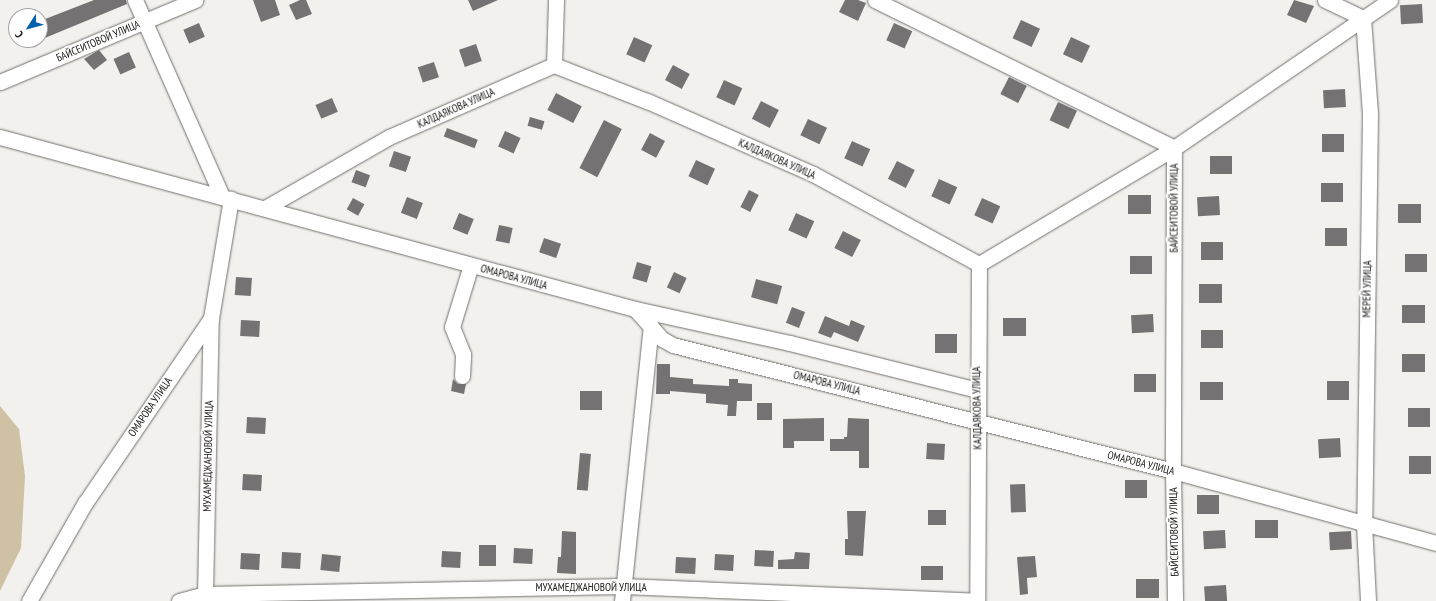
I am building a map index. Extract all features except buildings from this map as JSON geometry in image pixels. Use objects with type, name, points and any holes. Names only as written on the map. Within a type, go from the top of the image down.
[{"type":"street","points":[[135,0],[226,198]]},
{"type":"street","name":"БАЙСЕИТОВОЙ УЛИЦА","points":[[0,82],[196,0]]},
{"type":"street","points":[[554,65],[556,0]]},
{"type":"street","name":"БАЙСЕИТОВОЙ УЛИЦА","points":[[875,0],[1174,148],[1173,471],[1175,601]]},
{"type":"street","points":[[1325,0],[1362,18]]},
{"type":"street","points":[[978,264],[1174,148],[1390,0]]},
{"type":"street","name":"МЕРЕЙ УЛИЦА","points":[[1362,18],[1370,114],[1364,524],[1368,601]]},
{"type":"street","name":"КАЛДАЯКОВА УЛИЦА","points":[[265,208],[389,137],[554,65],[647,100],[813,174],[978,264],[977,601]]},
{"type":"street","name":"ОМАРОВА УЛИЦА","points":[[0,137],[635,310],[662,338],[673,345],[1173,471],[1436,543]]},
{"type":"street","name":"ОМАРОВА УЛИЦА","points":[[29,601],[85,503],[211,318],[226,198]]},
{"type":"street","points":[[462,376],[463,354],[452,327],[471,265]]},
{"type":"street","points":[[635,310],[790,343],[977,390]]},
{"type":"street","name":"МУХАМЕДЖАНОВОЙ УЛИЦА","points":[[206,598],[211,318]]},
{"type":"street","points":[[622,601],[651,326]]},
{"type":"street","name":"МУХАМЕДЖАНОВОЙ УЛИЦА","points":[[180,601],[206,598],[623,586],[977,601]]},
{"type":"shaded area","points":[[0,406],[19,429],[25,476],[21,548],[0,591]]}]
